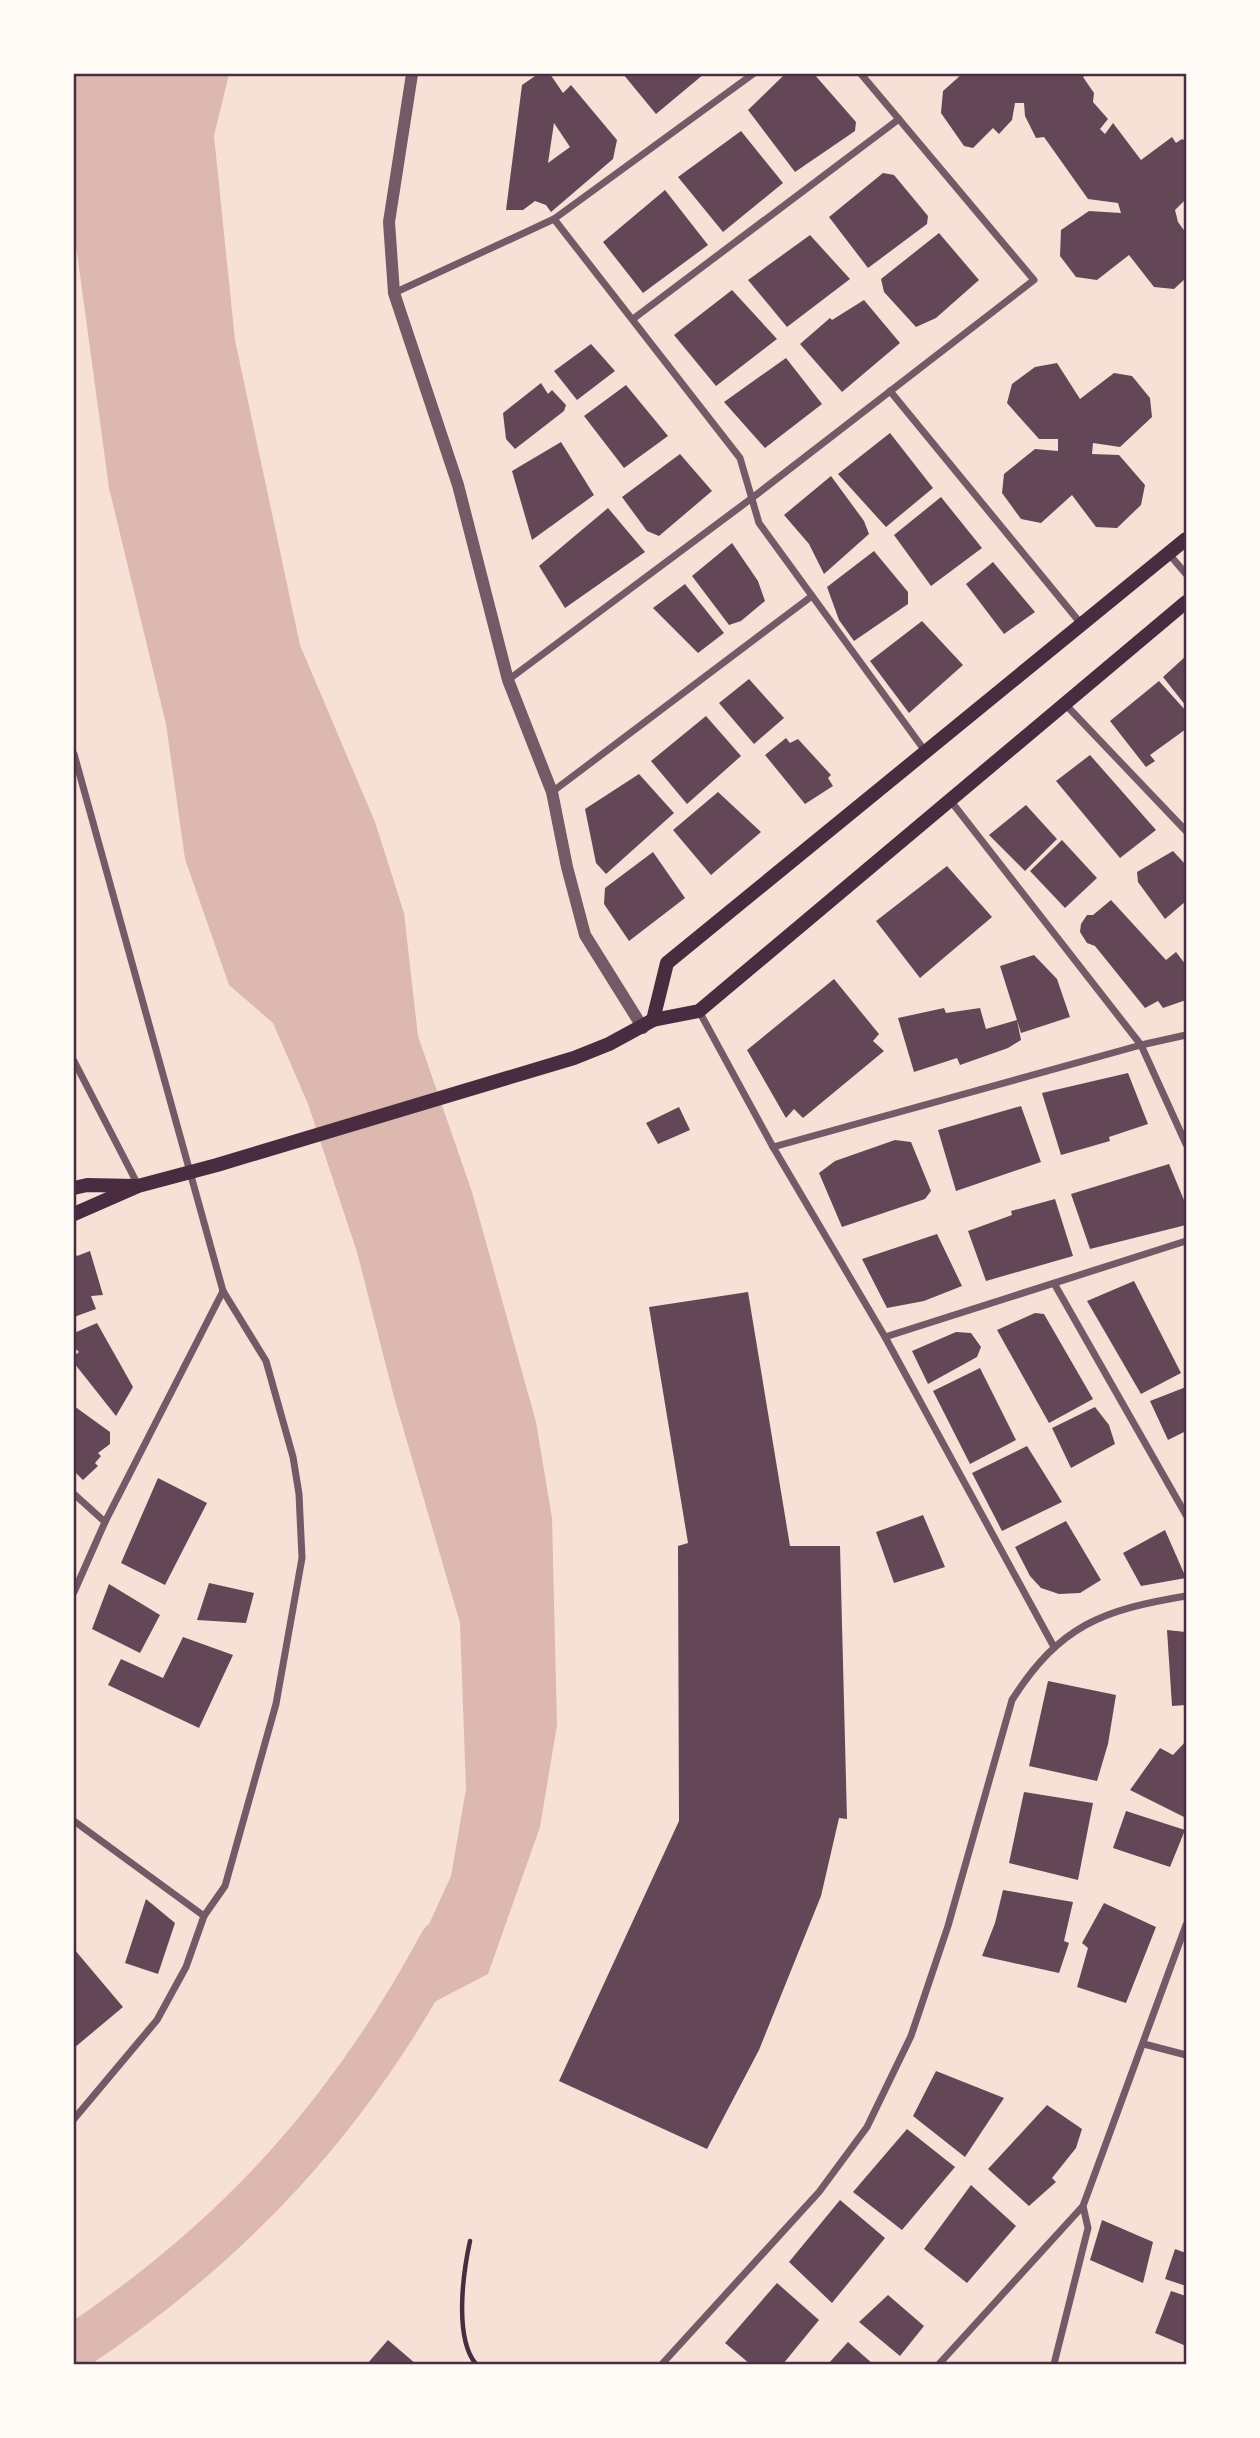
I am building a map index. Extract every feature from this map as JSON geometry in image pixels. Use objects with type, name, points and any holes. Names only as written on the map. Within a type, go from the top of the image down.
[{"type":"main road","points":[[648,1024],[667,963],[1186,540]]},
{"type":"main road","points":[[79,1213],[138,1186],[574,1058],[648,1024],[699,1011],[1186,602]]},
{"type":"main road","points":[[74,1188],[87,1185],[138,1186]]},
{"type":"street","points":[[412,74],[389,222],[394,293],[458,485],[508,680],[552,792],[567,867],[585,936],[648,1024]]},
{"type":"street","points":[[394,293],[554,219],[753,74]]},
{"type":"street","points":[[508,680],[752,498],[1034,280],[861,74]]},
{"type":"street","points":[[632,319],[899,119]]},
{"type":"street","points":[[554,219],[740,458],[759,523],[926,752]]},
{"type":"street","points":[[890,391],[1083,625]]},
{"type":"street","points":[[1169,554],[1186,574]]},
{"type":"street","points":[[552,792],[812,596]]},
{"type":"street","points":[[1065,704],[1186,831]]},
{"type":"street","points":[[74,754],[223,1291],[266,1361],[293,1457],[299,1494],[302,1558],[276,1704],[225,1886],[204,1916],[186,1967],[157,2020],[74,2119]]},
{"type":"street","points":[[950,800],[1141,1045],[1186,1144]]},
{"type":"street","points":[[699,1011],[773,1147],[886,1337],[1054,1647]]},
{"type":"street","points":[[773,1147],[1141,1045],[1186,1035]]},
{"type":"street","points":[[74,1061],[138,1186]]},
{"type":"street","points":[[886,1337],[1186,1241]]},
{"type":"street","points":[[1055,1285],[1186,1515]]},
{"type":"street","points":[[74,1592],[105,1521],[223,1291]]},
{"type":"street","points":[[74,1494],[105,1521]]},
{"type":"street","points":[[662,2364],[811,2202],[867,2127],[911,2035],[948,1926],[1012,1700],[1033,1667],[1065,1637],[1107,1613],[1186,1596]]},
{"type":"street","points":[[74,1821],[204,1916]]},
{"type":"street","points":[[939,2364],[1083,2206],[1186,1925]]},
{"type":"street","points":[[1144,2044],[1186,2055]]},
{"type":"street","points":[[1054,2364],[1088,2228],[1083,2206]]},
{"type":"path","points":[[470,2241],[462,2276],[463,2300],[467,2354],[476,2364]]},
{"type":"shaded area","points":[[74,74],[229,74],[214,136],[235,340],[300,645],[375,822],[404,913],[418,1036],[472,1192],[536,1422],[552,1518],[557,1725],[540,1827],[488,1974],[413,2013],[410,1966],[451,1876],[466,1789],[460,1623],[394,1397],[357,1252],[308,1104],[273,1023],[229,985],[185,859],[166,724],[109,488],[74,231]]},
{"type":"building","points":[[538,74],[550,74],[563,93],[571,85],[617,140],[613,159],[551,212],[546,205],[535,201],[523,210],[506,210],[522,85]],"holes":[[[554,123],[570,147],[548,163]]]},
{"type":"building","points":[[623,74],[704,74],[656,114]]},
{"type":"building","points":[[785,74],[814,74],[856,122],[855,131],[795,172],[748,110]]},
{"type":"building","points":[[962,74],[1087,74],[1083,77],[1094,93],[1093,102],[1108,119],[1100,129],[1105,134],[1113,123],[1141,160],[1172,137],[1176,143],[1182,139],[1186,141],[1186,199],[1175,210],[1178,222],[1186,233],[1186,278],[1174,289],[1154,287],[1129,255],[1097,280],[1076,277],[1060,256],[1061,230],[1089,211],[1121,213],[1118,203],[1088,199],[1044,137],[1036,138],[1025,116],[1024,103],[1015,103],[1012,120],[999,134],[993,128],[973,148],[964,146],[941,113],[943,91]]},
{"type":"building","points":[[741,131],[783,183],[723,232],[678,177]]},
{"type":"building","points":[[883,173],[894,175],[928,216],[927,224],[868,268],[829,217]]},
{"type":"building","points":[[665,190],[708,245],[643,293],[603,242]]},
{"type":"building","points":[[939,233],[979,280],[936,318],[916,327],[884,292],[881,279]]},
{"type":"building","points":[[810,235],[850,279],[787,327],[748,280]]},
{"type":"building","points":[[732,290],[777,339],[716,386],[674,335]]},
{"type":"building","points":[[864,300],[900,343],[842,392],[800,344],[830,318],[832,320]]},
{"type":"building","points":[[591,344],[615,371],[577,400],[554,371]]},
{"type":"building","points":[[786,358],[822,404],[765,448],[724,402]]},
{"type":"building","points":[[1057,363],[1080,399],[1114,373],[1132,376],[1150,398],[1152,417],[1120,447],[1093,443],[1092,454],[1119,455],[1145,485],[1141,505],[1117,528],[1096,527],[1072,495],[1041,523],[1021,519],[1002,493],[1004,474],[1035,449],[1058,451],[1058,439],[1039,439],[1007,403],[1012,384],[1035,367]]},
{"type":"building","points":[[541,383],[548,394],[552,390],[566,405],[564,411],[515,449],[506,439],[503,413]]},
{"type":"building","points":[[626,385],[668,436],[624,468],[584,416]]},
{"type":"building","points":[[890,433],[933,488],[886,527],[838,474]]},
{"type":"building","points":[[561,442],[594,495],[532,540],[512,471]]},
{"type":"building","points":[[680,454],[712,491],[659,536],[647,531],[622,497]]},
{"type":"building","points":[[831,476],[864,521],[869,534],[824,574],[809,544],[784,515]]},
{"type":"building","points":[[941,497],[982,548],[931,586],[894,535]]},
{"type":"building","points":[[608,508],[645,552],[565,608],[539,566]]},
{"type":"building","points":[[732,543],[758,581],[765,601],[741,621],[729,625],[692,576]]},
{"type":"building","points":[[874,551],[908,592],[908,604],[854,641],[839,620],[827,587]]},
{"type":"building","points":[[993,562],[1035,612],[1004,634],[966,584]]},
{"type":"building","points":[[685,584],[724,633],[698,653],[653,608]]},
{"type":"building","points":[[922,621],[963,665],[909,713],[870,661]]},
{"type":"building","points":[[1186,656],[1186,706],[1163,677]]},
{"type":"building","points":[[749,679],[784,718],[754,744],[719,703]]},
{"type":"building","points":[[1159,681],[1186,711],[1186,729],[1150,755],[1155,761],[1146,767],[1110,721]]},
{"type":"building","points":[[706,716],[741,756],[687,804],[651,761]]},
{"type":"building","points":[[786,738],[790,743],[798,739],[831,775],[828,778],[833,786],[805,804],[765,755]]},
{"type":"building","points":[[1090,755],[1156,830],[1120,858],[1056,781]]},
{"type":"building","points":[[639,774],[674,813],[606,874],[596,863],[585,809]]},
{"type":"building","points":[[718,792],[761,832],[711,875],[673,830]]},
{"type":"building","points":[[1026,805],[1057,839],[1025,871],[989,835]]},
{"type":"building","points":[[1062,840],[1097,878],[1065,908],[1030,871]]},
{"type":"building","points":[[1173,851],[1186,865],[1186,901],[1165,919],[1138,882],[1137,872]]},
{"type":"building","points":[[653,852],[685,898],[629,941],[604,904],[605,888]]},
{"type":"building","points":[[947,866],[992,917],[920,978],[876,921]]},
{"type":"building","points":[[1111,900],[1166,960],[1176,952],[1186,965],[1186,1000],[1163,1008],[1158,1001],[1145,1008],[1095,946],[1087,943],[1080,932],[1081,924],[1087,915],[1093,915]]},
{"type":"building","points":[[1034,955],[1057,979],[1070,1017],[1021,1033],[1000,966]]},
{"type":"building","points":[[834,979],[879,1034],[873,1041],[884,1051],[803,1118],[794,1109],[786,1118],[747,1050]]},
{"type":"building","points":[[944,1008],[946,1013],[980,1008],[986,1029],[1017,1020],[1021,1040],[1008,1048],[960,1065],[957,1058],[914,1072],[898,1018]]},
{"type":"building","points":[[1128,1073],[1148,1124],[1109,1137],[1110,1141],[1061,1155],[1042,1093]]},
{"type":"building","points":[[1021,1106],[1041,1162],[956,1191],[938,1130]]},
{"type":"building","points":[[679,1107],[690,1130],[658,1144],[646,1123]]},
{"type":"building","points":[[895,1140],[911,1142],[931,1191],[925,1199],[842,1227],[819,1173],[835,1161]]},
{"type":"building","points":[[1169,1164],[1186,1205],[1186,1225],[1090,1249],[1071,1194]]},
{"type":"building","points":[[1055,1199],[1073,1256],[986,1281],[968,1231],[1012,1215],[1011,1211]]},
{"type":"building","points":[[937,1234],[962,1286],[924,1301],[887,1308],[862,1259]]},
{"type":"building","points":[[90,1251],[103,1295],[91,1296],[96,1309],[74,1317],[74,1252],[77,1256]]},
{"type":"building","points":[[1134,1281],[1181,1373],[1141,1394],[1087,1301]]},
{"type":"building","points":[[748,1292],[790,1546],[840,1546],[847,1819],[839,1818],[821,1896],[759,2050],[707,2149],[559,2081],[679,1821],[678,1546],[688,1543],[649,1307]]},
{"type":"building","points":[[1035,1313],[1044,1314],[1093,1399],[1049,1423],[997,1330]]},
{"type":"building","points":[[97,1323],[133,1387],[116,1416],[74,1363],[74,1356],[79,1352],[74,1347],[74,1333]]},
{"type":"building","points":[[956,1332],[971,1333],[981,1347],[977,1357],[928,1384],[912,1351]]},
{"type":"building","points":[[980,1368],[1016,1440],[970,1464],[933,1391]]},
{"type":"building","points":[[1186,1387],[1186,1431],[1168,1440],[1150,1401]]},
{"type":"building","points":[[74,1406],[110,1432],[110,1444],[98,1453],[101,1456],[95,1463],[98,1466],[83,1480],[74,1471]]},
{"type":"building","points":[[1095,1407],[1109,1425],[1115,1444],[1071,1468],[1052,1428]]},
{"type":"building","points":[[1027,1446],[1062,1502],[1002,1531],[972,1473]]},
{"type":"building","points":[[158,1478],[207,1503],[165,1585],[121,1563]]},
{"type":"building","points":[[923,1515],[945,1567],[894,1583],[876,1532]]},
{"type":"building","points":[[1066,1521],[1101,1580],[1080,1593],[1059,1594],[1041,1588],[1030,1576],[1015,1547]]},
{"type":"building","points":[[1165,1530],[1186,1578],[1141,1586],[1123,1553]]},
{"type":"building","points":[[209,1583],[254,1593],[246,1623],[197,1620]]},
{"type":"building","points":[[109,1584],[160,1615],[140,1653],[92,1629]]},
{"type":"building","points":[[1167,1630],[1186,1632],[1186,1705],[1172,1706]]},
{"type":"building","points":[[183,1637],[233,1655],[199,1728],[108,1685],[121,1659],[163,1678]]},
{"type":"building","points":[[1048,1681],[1116,1695],[1108,1744],[1097,1781],[1029,1766]]},
{"type":"building","points":[[1186,1741],[1186,1818],[1130,1790],[1160,1748],[1173,1755]]},
{"type":"building","points":[[1024,1792],[1093,1803],[1078,1880],[1009,1863]]},
{"type":"building","points":[[1126,1811],[1185,1830],[1170,1867],[1113,1848]]},
{"type":"building","points":[[1003,1890],[1073,1902],[1064,1941],[1069,1943],[1059,1973],[982,1956],[995,1923]]},
{"type":"building","points":[[146,1899],[175,1923],[158,1974],[125,1963]]},
{"type":"building","points":[[1104,1903],[1156,1927],[1126,2003],[1077,1987],[1088,1948],[1082,1943]]},
{"type":"building","points":[[74,1949],[123,2007],[74,2048]]},
{"type":"building","points":[[936,2071],[1004,2098],[965,2157],[913,2116]]},
{"type":"building","points":[[1047,2105],[1082,2129],[1076,2148],[1052,2178],[1056,2182],[1029,2206],[988,2169]]},
{"type":"building","points":[[907,2129],[955,2167],[902,2230],[853,2192]]},
{"type":"building","points":[[971,2185],[1016,2226],[967,2283],[924,2249]]},
{"type":"building","points":[[840,2200],[885,2238],[832,2303],[789,2262]]},
{"type":"building","points":[[1102,2220],[1153,2242],[1143,2283],[1090,2260]]},
{"type":"building","points":[[1175,2249],[1186,2253],[1186,2286],[1165,2279]]},
{"type":"building","points":[[777,2283],[819,2320],[783,2364],[750,2364],[725,2343]]},
{"type":"building","points":[[1171,2291],[1186,2296],[1186,2346],[1155,2333]]},
{"type":"building","points":[[888,2295],[924,2326],[900,2356],[859,2322]]},
{"type":"building","points":[[388,2340],[416,2364],[367,2364]]},
{"type":"building","points":[[848,2342],[873,2364],[828,2364]]},
{"type":"waterway","points":[[74,2348],[133,2307],[187,2263],[237,2218],[284,2170],[328,2118],[368,2064],[442,1943]]}]
